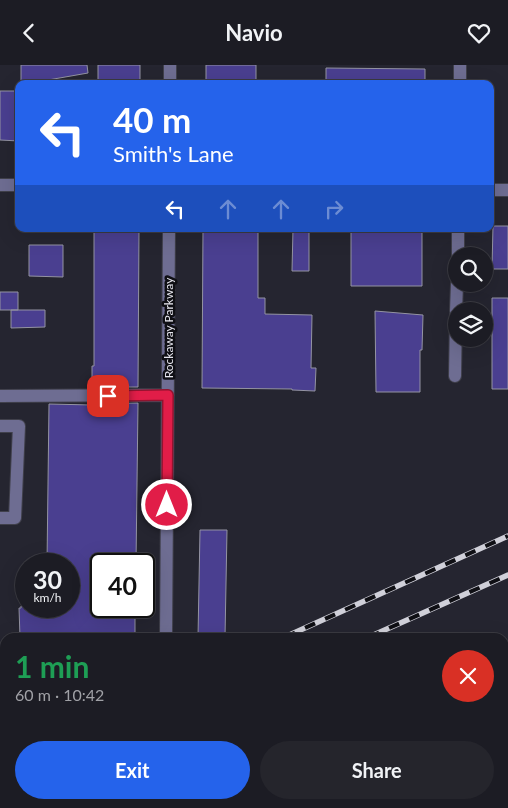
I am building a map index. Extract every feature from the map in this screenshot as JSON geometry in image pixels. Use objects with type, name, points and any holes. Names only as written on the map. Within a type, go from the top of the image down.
[{"type":"street","points":[[170,65],[170,80]]},
{"type":"street","points":[[460,65],[460,80]]},
{"type":"street","points":[[0,185],[15,185]]},
{"type":"street","points":[[494,190],[508,190]]},
{"type":"street","name":"Rockaway Parkway","points":[[166,633],[169,232]]},
{"type":"street","points":[[458,232],[458,247]]},
{"type":"street","points":[[455,347],[455,376]]},
{"type":"street","points":[[0,395],[168,395]]},
{"type":"street","points":[[0,426],[19,426],[15,518],[0,518]]},
{"type":"building","points":[[21,65],[87,65],[88,73],[48,80],[21,80]]},
{"type":"building","points":[[98,65],[140,65],[140,80],[98,80]]},
{"type":"building","points":[[206,65],[256,65],[256,80],[206,80]]},
{"type":"building","points":[[326,68],[425,69],[425,80],[326,80]]},
{"type":"building","points":[[0,91],[15,91],[15,141],[0,140]]},
{"type":"building","points":[[494,226],[508,226],[508,269],[493,269]]},
{"type":"building","points":[[94,232],[139,232],[138,387],[92,387],[92,366],[94,366]]},
{"type":"building","points":[[203,232],[258,232],[258,298],[265,298],[265,314],[312,315],[311,368],[316,368],[315,391],[202,388]]},
{"type":"building","points":[[293,232],[309,232],[309,271],[292,271]]},
{"type":"building","points":[[351,232],[422,232],[422,286],[351,286]]},
{"type":"building","points":[[29,245],[63,245],[63,277],[29,276]]},
{"type":"building","points":[[0,292],[18,292],[18,310],[0,310]]},
{"type":"building","points":[[492,298],[508,298],[508,389],[492,389]]},
{"type":"building","points":[[11,310],[45,310],[45,327],[11,328]]},
{"type":"building","points":[[375,311],[423,315],[422,350],[420,350],[420,392],[376,392]]},
{"type":"building","points":[[138,403],[136,553],[90,553],[90,618],[135,618],[135,633],[20,633],[19,618],[80,618],[80,553],[47,553],[49,404]]},
{"type":"building","points":[[200,530],[227,530],[225,633],[198,633]]},
{"type":"railway","points":[[294,633],[508,536]]},
{"type":"railway","points":[[378,633],[508,575]]},
{"type":"route","points":[[108,396],[168,395],[167,505]]}]
